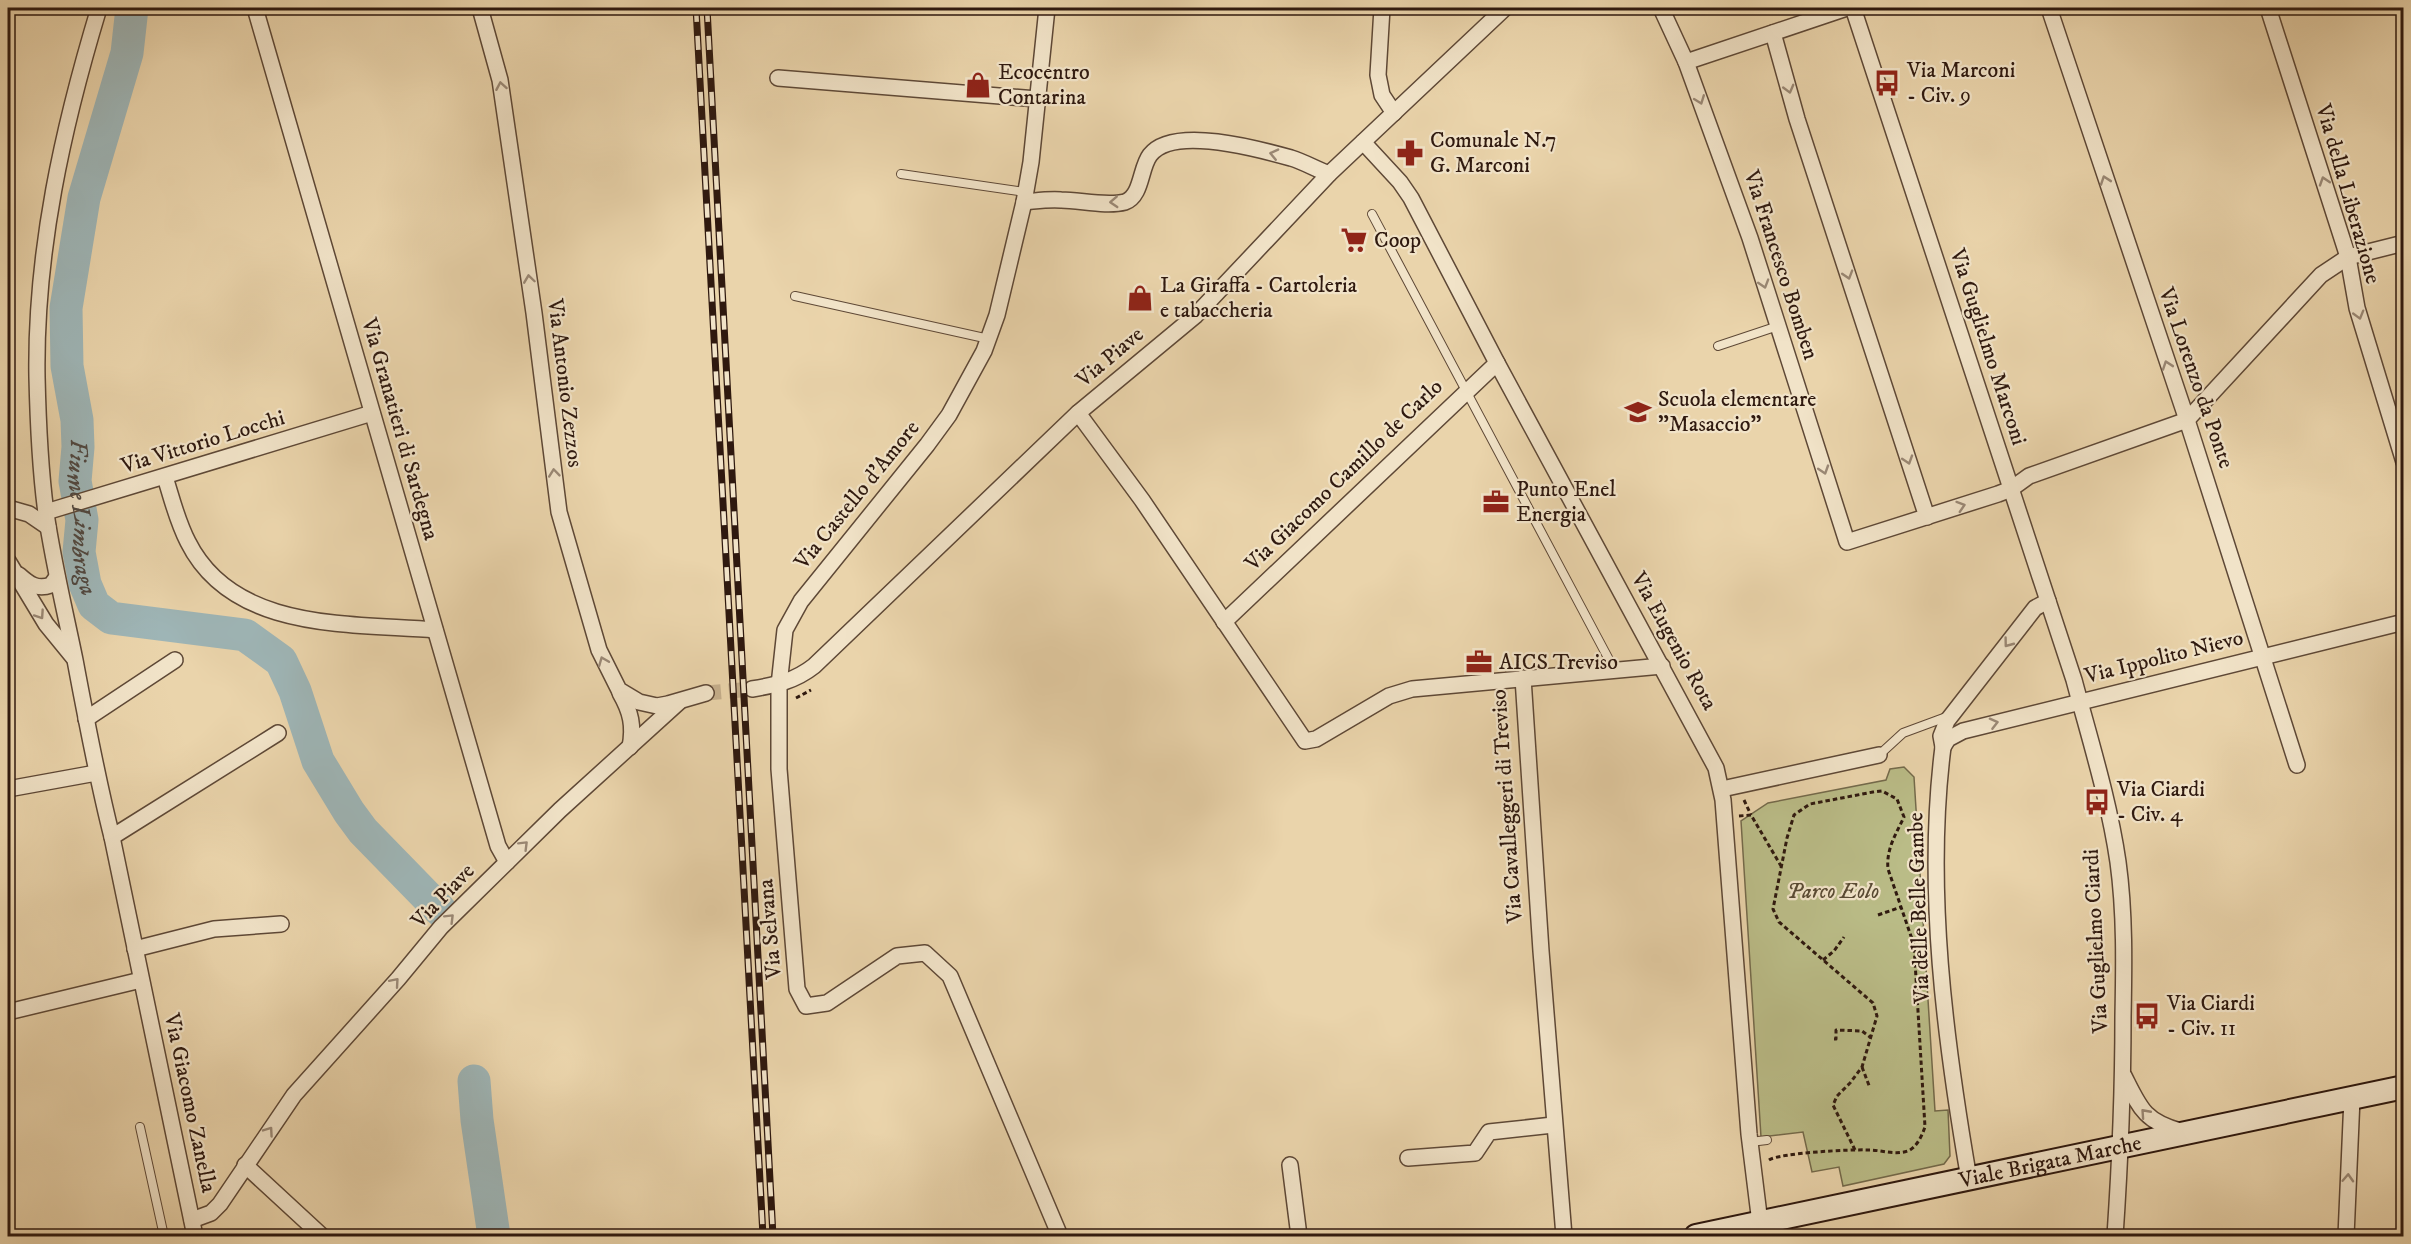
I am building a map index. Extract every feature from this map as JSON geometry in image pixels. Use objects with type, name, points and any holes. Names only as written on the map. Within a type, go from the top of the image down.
[{"type":"street","name":"Via Giacomo Zanella","points":[[99,8],[74,88],[63,135],[40,289],[37,375],[44,496],[51,516],[57,577],[96,772],[112,837],[193,1232]]},
{"type":"street","name":"Via Granatieri di Sardegna","points":[[255,8],[498,846],[507,862]]},
{"type":"street","name":"Via Antonio Zezzos","points":[[480,8],[502,91],[534,313],[559,512],[599,650],[631,713],[630,747]]},
{"type":"street","name":"Via Castello d'Amore","points":[[779,685],[785,630],[801,601],[938,430],[989,339],[997,315],[1025,197],[1031,162],[1047,8]]},
{"type":"street","points":[[1382,8],[1378,75],[1382,94],[1394,113]]},
{"type":"street","name":"Via Piave","points":[[752,689],[779,685],[795,679],[814,666],[1078,413],[1195,316],[1329,174],[1505,8]]},
{"type":"street","name":"Via Francesco Bomben","points":[[1661,8],[1686,62],[1750,238],[1848,542],[2011,489],[2029,476],[2187,420]]},
{"type":"street","points":[[1686,62],[1847,8]]},
{"type":"street","name":"Via Guglielmo Marconi","points":[[1853,8],[2080,702]]},
{"type":"street","name":"Via Lorenzo da Ponte","points":[[2049,8],[2187,420],[2297,765]]},
{"type":"street","name":"Via della Liberazione","points":[[2268,8],[2348,257],[2357,308],[2403,462]]},
{"type":"street","points":[[1773,33],[1797,119],[1927,517]]},
{"type":"street","points":[[778,78],[1036,99]]},
{"type":"street","points":[[1025,197],[1112,203],[1125,201],[1133,197],[1143,166],[1151,153],[1162,146],[1190,141],[1214,142],[1292,158],[1329,174]]},
{"type":"street","name":"Via Eugenio Rota","points":[[1363,142],[1412,198],[1497,363],[1712,756],[1722,789],[1725,818],[1750,1142],[1760,1223]]},
{"type":"street","points":[[2187,420],[2321,274],[2348,257],[2403,243]]},
{"type":"street","name":"Via Giacomo Camillo de Carlo","points":[[1224,622],[1497,363]]},
{"type":"street","name":"Via Vittorio Locchi","points":[[51,516],[102,497],[372,413]]},
{"type":"street","name":"Via Cavalleggeri di Treviso","points":[[1078,413],[1142,500],[1305,741],[1316,739],[1401,691],[1523,678],[1553,1125],[1564,1236]]},
{"type":"street","points":[[165,477],[179,522],[194,553],[221,585],[244,600],[277,612],[311,620],[435,630]]},
{"type":"street","points":[[8,508],[35,504],[44,496]]},
{"type":"street","points":[[8,508],[29,514],[51,516]]},
{"type":"street","points":[[10,565],[34,586],[51,585],[57,577]]},
{"type":"street","points":[[10,565],[46,624],[74,658]]},
{"type":"street","name":"Via delle Belle Gambe","points":[[1970,1179],[1950,1058],[1938,936],[1936,830],[1943,747],[1942,728],[2035,608],[2048,601]]},
{"type":"street","name":"Via Ippolito Nievo","points":[[1943,747],[1948,739],[1963,731],[2403,622]]},
{"type":"street","points":[[86,719],[175,660]]},
{"type":"street","points":[[1523,678],[1662,666]]},
{"type":"street","name":"Via Selvana","points":[[779,685],[780,769],[797,989],[806,1006],[826,1003],[897,956],[925,953],[950,976],[1060,1236]]},
{"type":"street","points":[[618,690],[647,705],[668,704],[681,700]]},
{"type":"street","name":"Via Piave","points":[[193,1232],[220,1204],[294,1095],[398,979],[434,935],[560,810],[681,700],[706,693]]},
{"type":"street","name":"Via Guglielmo Ciardi","points":[[2080,702],[2097,758],[2111,818],[2118,864],[2124,969],[2121,1147],[2115,1236]]},
{"type":"street","points":[[1953,715],[1957,726],[1963,731]]},
{"type":"street","points":[[112,837],[278,733]]},
{"type":"street","points":[[1722,789],[1879,756]]},
{"type":"street","points":[[8,789],[96,772]]},
{"type":"street","points":[[135,949],[214,929],[281,924]]},
{"type":"street","points":[[8,1012],[141,980]]},
{"type":"street","points":[[2122,1072],[2146,1115],[2162,1126],[2186,1133]]},
{"type":"street","name":"Viale Brigata Marche","points":[[1696,1236],[2403,1087]]},
{"type":"street","points":[[2346,1236],[2352,1098]]},
{"type":"street","points":[[1408,1158],[1475,1153],[1489,1132],[1553,1125]]},
{"type":"street","points":[[245,1165],[322,1236]]},
{"type":"street","points":[[1290,1165],[1299,1236]]},
{"type":"lane","points":[[901,174],[1025,197]]},
{"type":"lane","points":[[1372,214],[1614,669]]},
{"type":"lane","points":[[795,296],[989,339]]},
{"type":"lane","points":[[1718,346],[1778,326]]},
{"type":"lane","points":[[1879,756],[1903,733],[1953,715]]},
{"type":"lane","points":[[140,1127],[164,1236]]},
{"type":"lane","points":[[1750,1142],[1767,1140]]},
{"type":"path","points":[[1770,1165],[1769,1158],[1855,1150],[1900,1153],[1911,1149],[1921,1137],[1925,1127],[1914,945],[1887,858],[1904,817],[1897,799],[1882,791],[1810,804],[1794,814],[1773,909],[1775,916],[1873,1003],[1877,1016],[1862,1066],[1837,1096],[1833,1105],[1855,1150]]},
{"type":"path","points":[[1725,818],[1751,814],[1781,867]]},
{"type":"path","points":[[1878,915],[1901,907]]},
{"type":"path","points":[[1822,960],[1834,951],[1844,937]]},
{"type":"path","points":[[1834,1039],[1836,1039],[1838,1029],[1862,1031],[1870,1037]]},
{"type":"path","points":[[1862,1066],[1870,1088]]},
{"type":"green space","name":"Parco Eolo","points":[[1904,767],[1914,777],[1935,1111],[1948,1110],[1950,1156],[1944,1164],[1843,1186],[1839,1167],[1812,1172],[1803,1132],[1761,1137],[1741,821],[1768,803],[1886,780],[1890,769]]},
{"type":"waterway","name":"Fiume Limbraga","points":[[132,8],[127,53],[84,198],[66,308],[67,366],[77,420],[78,447],[75,481],[82,520],[79,552],[85,584],[94,605],[111,618],[245,635],[281,661],[295,691],[318,761],[349,812],[363,831],[440,910]]},
{"type":"waterway","name":"Fiume Limbraga","points":[[474,1081],[477,1120],[494,1236]]},
{"type":"tunnel","points":[[706,693],[752,689]]},
{"type":"railway","points":[[696,8],[763,1236]]},
{"type":"railway","points":[[707,8],[773,1236]]},
{"type":"place","name":"Via Marconi - Civ. 9","points":[[1887,83]]},
{"type":"place","name":"Ecocentro Contarina","points":[[978,85]]},
{"type":"place","name":"Comunale N.7 G. Marconi","points":[[1410,153]]},
{"type":"place","name":"Coop","points":[[1354,240]]},
{"type":"place","name":"La Giraffa - Cartoleria e tabaccheria","points":[[1140,298]]},
{"type":"place","name":"Scuola elementare \"Masaccio\"","points":[[1638,412]]},
{"type":"place","name":"Punto Enel Energia","points":[[1496,502]]},
{"type":"place","name":"AICS Treviso","points":[[1479,662]]},
{"type":"place","name":"Via Ciardi - Civ. 4","points":[[2097,802]]},
{"type":"place","name":"Via Ciardi - Civ. 11","points":[[2147,1016]]}]
